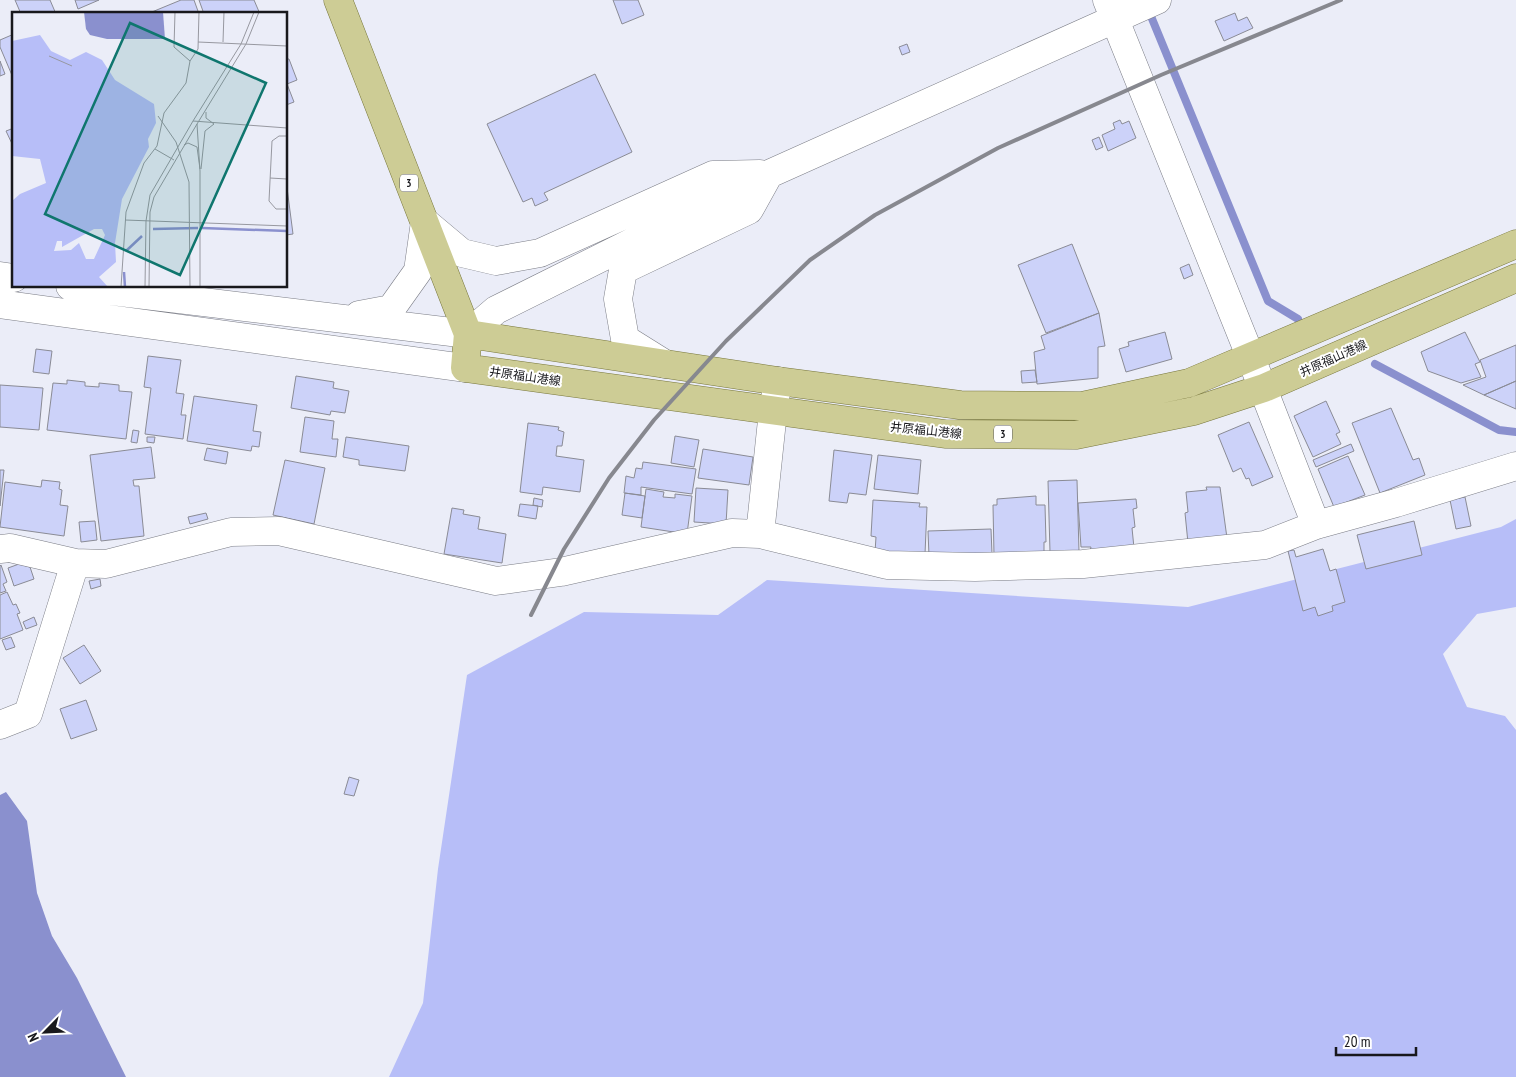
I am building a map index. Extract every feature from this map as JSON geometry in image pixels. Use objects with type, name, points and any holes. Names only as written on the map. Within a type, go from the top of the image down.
[{"type":"main road","name":"3","points":[[338,0],[468,334],[465,368]]},
{"type":"main road","points":[[468,334],[778,381],[960,405],[1082,406],[1189,383],[1516,244]]},
{"type":"main road","name":"井原福山港線","points":[[465,368],[945,434],[1076,435],[1194,411],[1264,388],[1516,278]]},
{"type":"street","points":[[87,288],[468,334],[496,310],[769,174],[1117,10],[1157,0]]},
{"type":"street","points":[[1117,10],[1316,525]]},
{"type":"street","points":[[425,222],[462,252],[496,261],[540,253],[713,175],[769,174]]},
{"type":"street","points":[[665,364],[625,339],[618,299],[623,270],[749,210],[769,174]]},
{"type":"street","points":[[338,318],[391,309],[418,271],[425,222]]},
{"type":"street","points":[[0,304],[465,368]]},
{"type":"street","points":[[760,534],[778,381]]},
{"type":"street","points":[[0,549],[10,548],[76,563],[106,564],[232,532],[279,531],[496,581],[561,572],[732,533],[760,534],[887,565],[975,567],[1082,564],[1265,545],[1316,525],[1396,503],[1516,466]]},
{"type":"street","points":[[0,725],[28,714],[76,563]]},
{"type":"shaded area","points":[[1516,519],[1516,607],[1477,614],[1443,654],[1467,707],[1505,716],[1516,730],[1516,1077],[389,1077],[423,1003],[438,869],[467,675],[584,612],[718,615],[767,580],[1188,607],[1501,527]]},
{"type":"shaded area","points":[[6,792],[27,821],[37,893],[52,936],[77,978],[126,1077],[0,1077],[0,795]]},
{"type":"building","points":[[15,0],[50,0],[55,12],[20,12]]},
{"type":"building","points":[[75,0],[99,0],[78,9]]},
{"type":"building","points":[[181,0],[194,0],[198,12],[152,12]]},
{"type":"building","points":[[199,0],[254,0],[259,12],[203,12]]},
{"type":"building","points":[[613,0],[638,0],[644,15],[622,24]]},
{"type":"building","points":[[1235,13],[1238,21],[1247,17],[1253,28],[1224,41],[1215,21]]},
{"type":"building","points":[[12,35],[12,75],[0,47],[0,40]]},
{"type":"building","points":[[907,44],[910,52],[902,55],[899,47]]},
{"type":"building","points":[[288,59],[289,59],[297,80],[288,84]]},
{"type":"building","points":[[0,61],[5,74],[0,76]]},
{"type":"building","points":[[595,74],[632,152],[544,193],[548,200],[535,206],[532,198],[523,202],[487,124]]},
{"type":"building","points":[[288,87],[294,102],[288,104]]},
{"type":"building","points":[[1120,120],[1122,124],[1129,121],[1136,138],[1108,151],[1102,135],[1115,129],[1113,123]]},
{"type":"building","points":[[12,129],[12,144],[6,131]]},
{"type":"building","points":[[1099,137],[1103,147],[1096,150],[1092,140]]},
{"type":"building","points":[[288,195],[293,234],[288,235]]},
{"type":"building","points":[[1072,244],[1099,313],[1046,333],[1018,265]]},
{"type":"building","points":[[1189,264],[1193,275],[1184,279],[1180,268]]},
{"type":"building","points":[[1099,313],[1105,346],[1098,347],[1098,378],[1037,384],[1034,352],[1045,349],[1041,336]]},
{"type":"building","points":[[1165,332],[1172,359],[1126,372],[1119,349],[1129,346],[1128,342]]},
{"type":"building","points":[[1465,332],[1480,362],[1475,364],[1481,377],[1461,383],[1428,371],[1421,352]]},
{"type":"building","points":[[1516,345],[1516,381],[1484,395],[1463,385],[1486,377],[1480,360]]},
{"type":"building","points":[[36,349],[52,351],[49,374],[33,372]]},
{"type":"building","points":[[148,356],[181,360],[176,393],[184,394],[181,415],[186,415],[183,439],[145,434],[151,388],[144,387]]},
{"type":"building","points":[[1035,370],[1037,382],[1022,383],[1021,371]]},
{"type":"building","points":[[296,376],[334,382],[333,388],[349,391],[345,413],[331,411],[330,415],[291,408]]},
{"type":"building","points":[[67,380],[85,382],[85,386],[99,387],[99,383],[119,385],[119,391],[132,392],[126,439],[47,430],[53,383],[67,384]]},
{"type":"building","points":[[1516,381],[1516,409],[1484,395]]},
{"type":"building","points":[[0,385],[43,388],[39,430],[0,427]]},
{"type":"building","points":[[194,396],[257,405],[253,431],[261,432],[259,447],[252,446],[251,451],[187,441]]},
{"type":"building","points":[[1326,401],[1340,432],[1336,434],[1341,444],[1313,457],[1294,416]]},
{"type":"building","points":[[1391,408],[1413,460],[1419,458],[1425,475],[1380,493],[1352,423]]},
{"type":"building","points":[[305,417],[334,421],[332,439],[338,439],[336,457],[300,452]]},
{"type":"building","points":[[1249,422],[1273,477],[1252,486],[1249,478],[1246,479],[1241,468],[1233,472],[1218,435]]},
{"type":"building","points":[[528,423],[559,427],[558,430],[564,432],[562,446],[557,446],[556,456],[584,460],[580,492],[543,487],[542,495],[520,492]]},
{"type":"building","points":[[133,430],[139,431],[137,443],[131,442]]},
{"type":"building","points":[[675,436],[699,440],[694,467],[671,463]]},
{"type":"building","points":[[147,437],[155,437],[154,443],[147,442]]},
{"type":"building","points":[[346,437],[409,446],[405,471],[359,465],[359,460],[343,457]]},
{"type":"building","points":[[1351,444],[1354,451],[1316,467],[1313,460]]},
{"type":"building","points":[[151,447],[155,478],[133,480],[134,486],[139,486],[144,536],[101,541],[90,455]]},
{"type":"building","points":[[207,448],[228,452],[226,464],[204,460]]},
{"type":"building","points":[[703,449],[753,457],[749,485],[698,478]]},
{"type":"building","points":[[834,450],[872,455],[866,495],[849,493],[847,503],[829,501]]},
{"type":"building","points":[[878,455],[921,460],[918,494],[874,489]]},
{"type":"building","points":[[1348,456],[1365,495],[1334,507],[1318,469]]},
{"type":"building","points":[[285,460],[325,468],[314,524],[273,515]]},
{"type":"building","points":[[643,462],[696,469],[692,494],[641,487],[641,495],[624,493],[626,476],[634,478],[636,468],[642,469]]},
{"type":"building","points":[[0,470],[4,470],[0,506]]},
{"type":"building","points":[[42,480],[60,482],[59,489],[62,490],[60,505],[68,506],[64,536],[0,527],[5,482],[41,487]]},
{"type":"building","points":[[1077,480],[1079,552],[1050,552],[1048,481]]},
{"type":"building","points":[[1206,487],[1220,487],[1227,538],[1188,543],[1185,513],[1188,512],[1186,492],[1207,490]]},
{"type":"building","points":[[696,488],[728,490],[726,524],[694,522]]},
{"type":"building","points":[[646,489],[664,492],[663,497],[675,498],[675,494],[692,496],[687,534],[641,527]]},
{"type":"building","points":[[625,493],[645,496],[642,518],[622,515]]},
{"type":"building","points":[[1036,496],[1036,505],[1045,505],[1046,542],[1044,542],[1044,554],[994,555],[993,505],[997,505],[997,499]]},
{"type":"building","points":[[1465,497],[1471,526],[1456,529],[1450,500]]},
{"type":"building","points":[[534,498],[543,500],[542,507],[533,505]]},
{"type":"building","points":[[1136,499],[1137,508],[1133,509],[1135,527],[1132,528],[1134,548],[1090,551],[1091,547],[1081,547],[1078,503]]},
{"type":"building","points":[[873,500],[920,503],[919,507],[927,507],[925,554],[875,552],[876,537],[871,536]]},
{"type":"building","points":[[520,504],[538,506],[536,519],[518,516]]},
{"type":"building","points":[[452,508],[464,510],[463,514],[480,517],[478,529],[506,534],[502,563],[444,554]]},
{"type":"building","points":[[206,513],[208,519],[190,524],[188,517]]},
{"type":"building","points":[[95,521],[97,540],[81,542],[79,522]]},
{"type":"building","points":[[1414,521],[1422,555],[1366,569],[1357,535]]},
{"type":"building","points":[[991,529],[992,554],[929,556],[928,531]]},
{"type":"building","points":[[1323,549],[1330,571],[1336,569],[1345,602],[1332,606],[1333,611],[1318,616],[1315,607],[1303,611],[1288,551],[1294,550],[1296,557]]},
{"type":"building","points":[[19,564],[30,567],[34,579],[14,586],[8,568]]},
{"type":"building","points":[[0,566],[7,582],[3,584],[6,591],[0,593]]},
{"type":"building","points":[[100,579],[101,586],[91,589],[89,581]]},
{"type":"building","points":[[7,592],[13,605],[16,604],[20,613],[17,614],[23,630],[0,639],[0,595]]},
{"type":"building","points":[[34,617],[37,625],[26,629],[23,622]]},
{"type":"building","points":[[11,637],[15,647],[6,650],[2,640]]},
{"type":"building","points":[[84,645],[101,671],[80,684],[63,658]]},
{"type":"building","points":[[86,700],[97,730],[71,739],[60,709]]},
{"type":"building","points":[[349,777],[359,780],[354,796],[344,794]]},
{"type":"waterway","points":[[1148,9],[1268,301],[1298,319]]},
{"type":"waterway","points":[[1375,364],[1499,430],[1516,432]]},
{"type":"railway","points":[[531,615],[564,549],[609,478],[654,420],[726,341],[810,260],[875,215],[998,148],[1161,75],[1341,0]]}]
